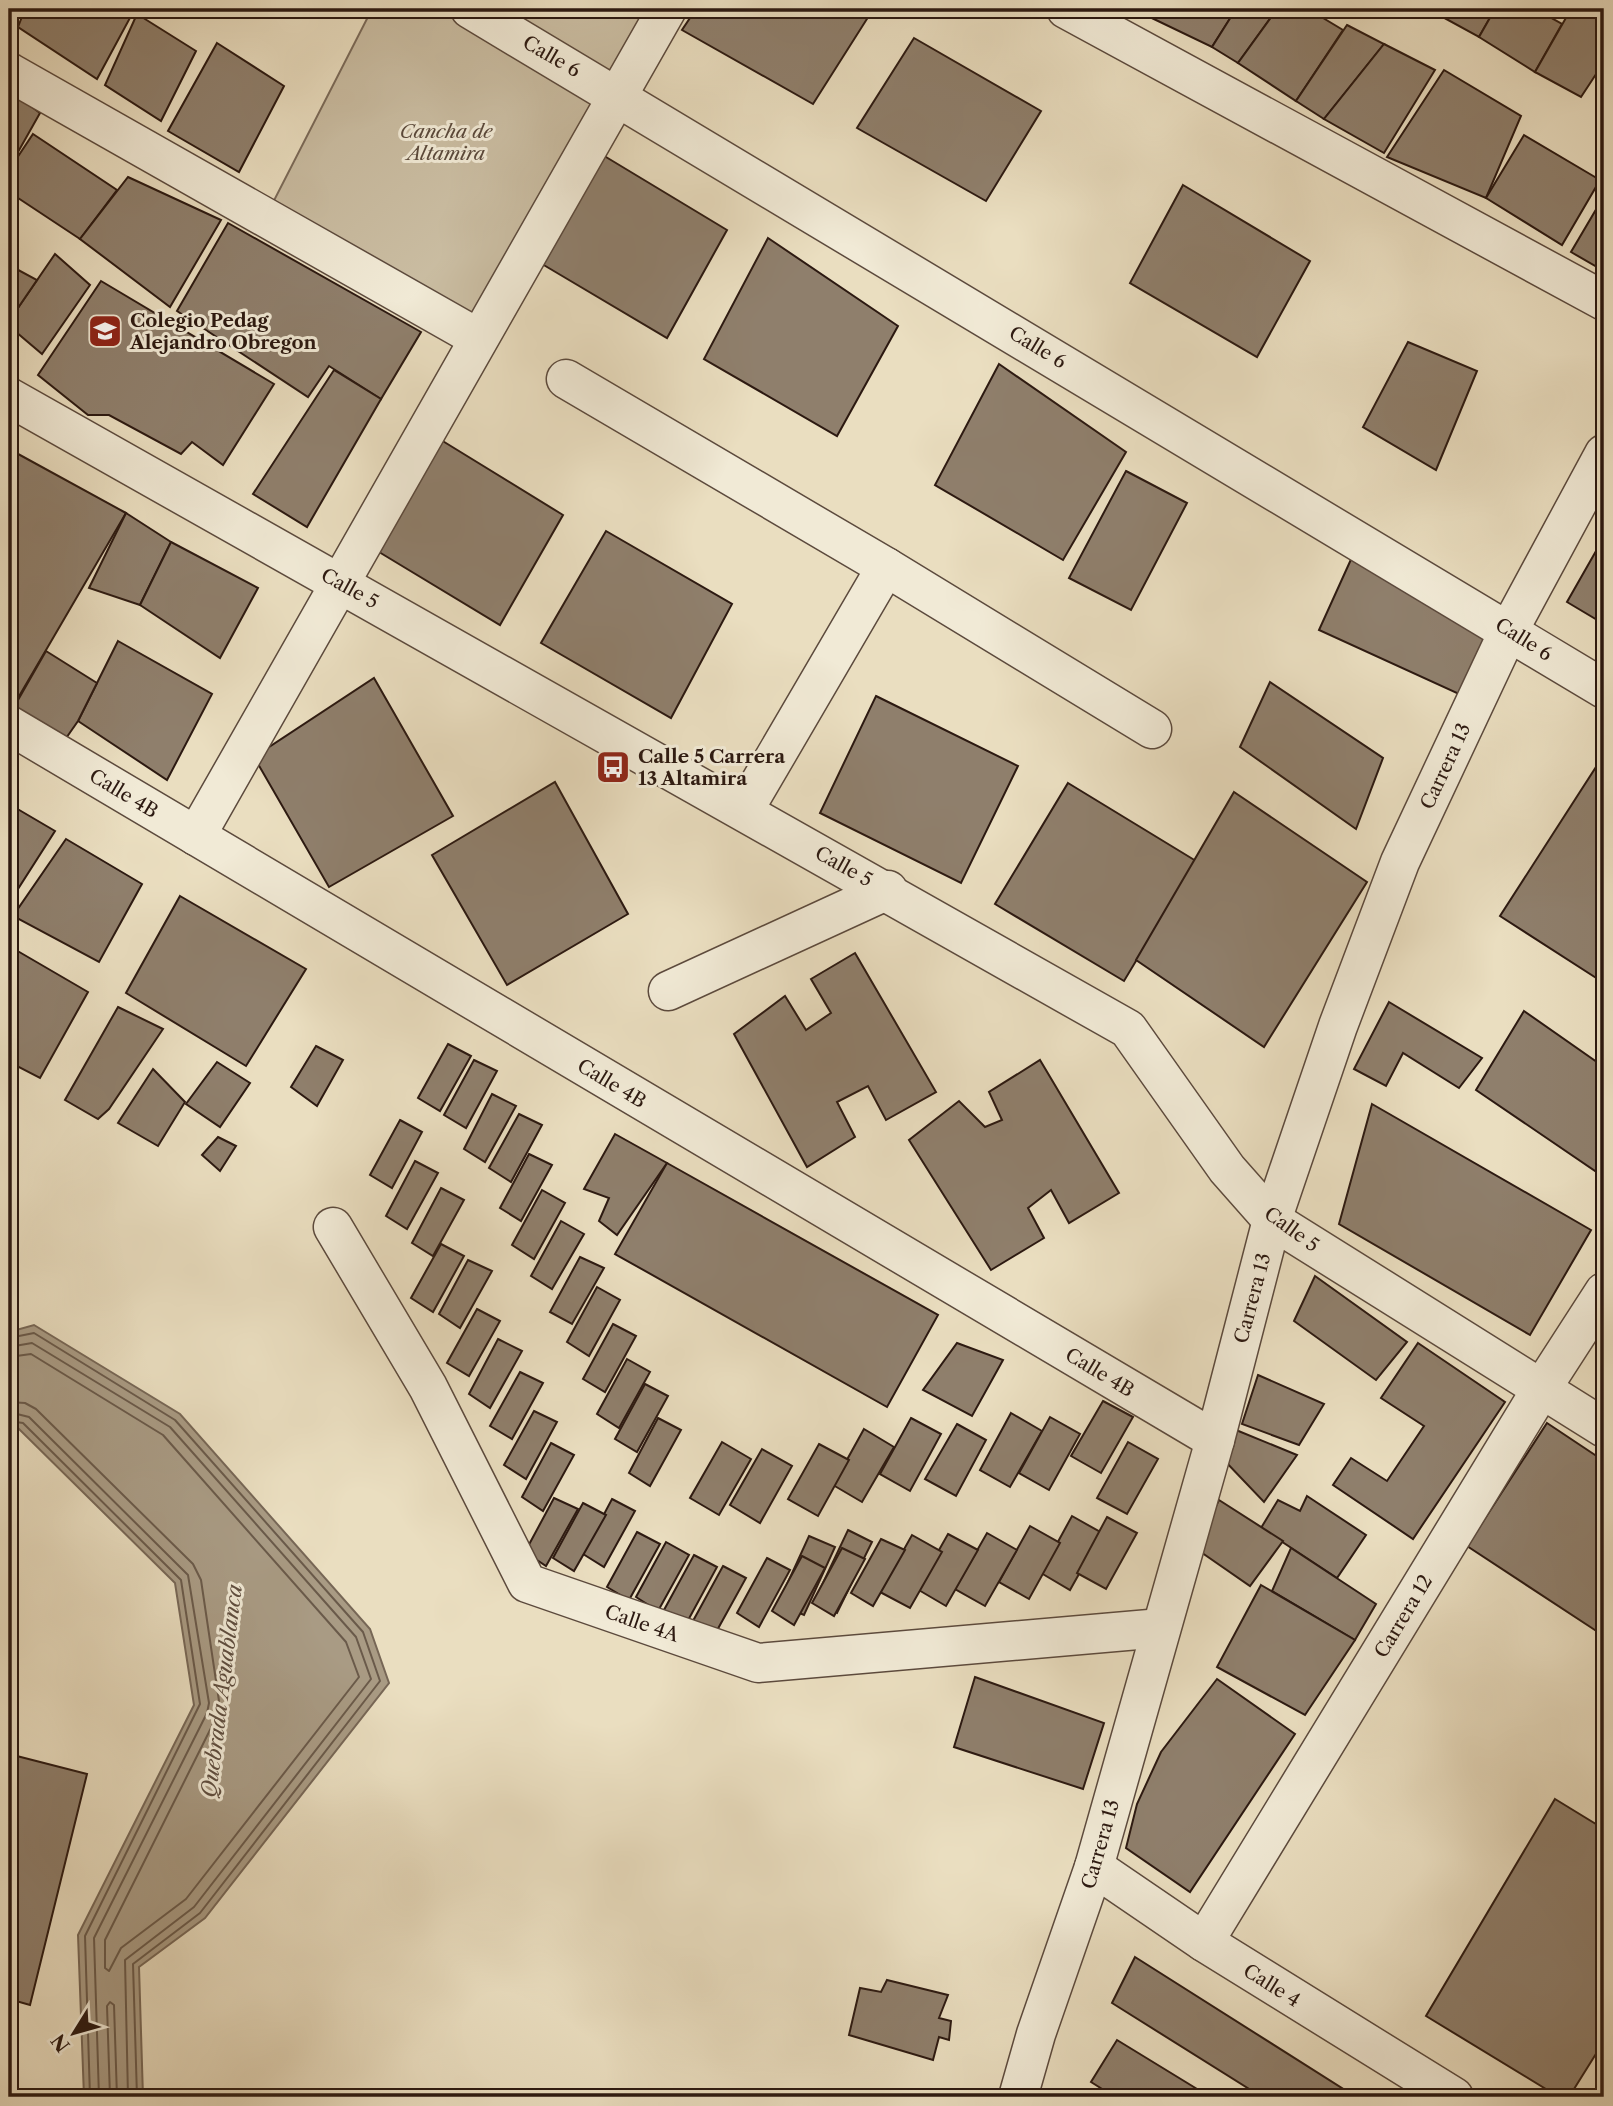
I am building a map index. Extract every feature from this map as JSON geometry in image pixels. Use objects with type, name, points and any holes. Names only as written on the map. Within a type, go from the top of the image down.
[{"type":"street","name":"Calle 6","points":[[470,9],[620,96],[1604,689]]},
{"type":"street","points":[[196,836],[338,582],[620,96],[667,9]]},
{"type":"street","points":[[1066,9],[1604,301]]},
{"type":"street","points":[[9,72],[478,338]]},
{"type":"street","points":[[566,379],[886,567],[1152,729]]},
{"type":"street","name":"Calle 5","points":[[9,397],[888,890],[1129,1029],[1227,1169],[1272,1220],[1604,1428]]},
{"type":"street","name":"Carrera 13","points":[[1018,2097],[1036,2034],[1094,1867],[1215,1440],[1272,1220],[1338,1026],[1400,862],[1509,630],[1604,454]]},
{"type":"street","points":[[744,810],[886,567]]},
{"type":"street","name":"Calle 4B","points":[[9,725],[1215,1440]]},
{"type":"street","points":[[668,991],[888,890]]},
{"type":"street","name":"Calle 4A","points":[[333,1227],[428,1387],[527,1583],[758,1663],[1161,1628]]},
{"type":"street","name":"Carrera 12","points":[[1204,1942],[1542,1388],[1604,1292]]},
{"type":"street","name":"Calle 4","points":[[1094,1867],[1204,1942],[1454,2097]]},
{"type":"green space","name":"Cancha de Altamira","points":[[372,9],[667,9],[478,338],[265,218]]},
{"type":"water","name":"Quebrada Aguablanca","points":[[34,1325],[180,1414],[370,1629],[389,1683],[205,1918],[139,1967],[143,2097],[84,2097],[78,1935],[194,1705],[175,1583],[18,1428],[9,1428],[9,1332]]},
{"type":"building","points":[[25,9],[117,9],[131,16],[97,79],[18,27]]},
{"type":"building","points":[[696,9],[872,11],[813,104],[682,30]]},
{"type":"building","points":[[1133,9],[1236,9],[1212,47]]},
{"type":"building","points":[[1236,9],[1277,9],[1238,63],[1212,47]]},
{"type":"building","points":[[1277,9],[1308,9],[1343,30],[1296,101],[1238,63]]},
{"type":"building","points":[[1428,9],[1495,9],[1479,37]]},
{"type":"building","points":[[1495,9],[1535,9],[1562,24],[1535,72],[1479,37]]},
{"type":"building","points":[[1571,9],[1583,9],[1604,22],[1604,62],[1581,97],[1535,72]]},
{"type":"building","points":[[137,14],[196,51],[161,121],[105,85]]},
{"type":"building","points":[[1347,25],[1384,44],[1324,119],[1296,101]]},
{"type":"building","points":[[914,38],[1041,111],[986,201],[857,128]]},
{"type":"building","points":[[217,43],[284,86],[239,172],[168,131]]},
{"type":"building","points":[[1384,44],[1435,70],[1384,153],[1324,119]]},
{"type":"building","points":[[1444,70],[1521,116],[1486,198],[1387,157]]},
{"type":"building","points":[[9,90],[40,113],[9,168]]},
{"type":"building","points":[[33,134],[117,190],[80,239],[9,192],[9,170]]},
{"type":"building","points":[[1524,135],[1600,180],[1562,245],[1486,198]]},
{"type":"building","points":[[601,154],[727,230],[667,338],[542,264]]},
{"type":"building","points":[[128,177],[221,220],[170,307],[80,239]]},
{"type":"building","points":[[1183,185],[1310,261],[1257,357],[1130,283]]},
{"type":"building","points":[[1604,196],[1604,271],[1571,252]]},
{"type":"building","points":[[228,223],[421,332],[381,399],[329,366],[308,397],[177,311]]},
{"type":"building","points":[[768,238],[898,326],[837,436],[704,359]]},
{"type":"building","points":[[55,254],[90,285],[42,354],[9,326],[9,321]]},
{"type":"building","points":[[9,265],[37,280],[9,321]]},
{"type":"building","points":[[101,281],[274,384],[223,465],[192,442],[181,454],[109,415],[88,415],[38,375]]},
{"type":"building","points":[[1408,342],[1477,371],[1436,470],[1363,427]]},
{"type":"building","points":[[999,364],[1126,452],[1063,560],[935,485]]},
{"type":"building","points":[[334,370],[381,399],[307,527],[253,494]]},
{"type":"building","points":[[441,440],[563,515],[500,625],[379,552]]},
{"type":"building","points":[[9,449],[126,513],[18,698],[9,692]]},
{"type":"building","points":[[1126,471],[1187,503],[1131,610],[1069,578]]},
{"type":"building","points":[[126,513],[171,542],[140,605],[89,588]]},
{"type":"building","points":[[606,531],[732,604],[671,718],[541,643]]},
{"type":"building","points":[[1604,537],[1604,624],[1567,602]]},
{"type":"building","points":[[171,542],[258,588],[220,658],[140,605]]},
{"type":"building","points":[[1353,555],[1492,628],[1459,694],[1319,630]]},
{"type":"building","points":[[118,641],[212,694],[167,780],[78,721]]},
{"type":"building","points":[[46,651],[97,683],[78,721],[62,744],[10,714]]},
{"type":"building","points":[[374,678],[453,816],[329,887],[254,757]]},
{"type":"building","points":[[1270,682],[1383,758],[1356,829],[1240,747]]},
{"type":"building","points":[[876,696],[1018,766],[961,883],[820,813]]},
{"type":"building","points":[[1596,767],[1604,773],[1604,983],[1500,916]]},
{"type":"building","points":[[555,782],[628,914],[507,985],[432,855]]},
{"type":"building","points":[[1068,783],[1196,861],[1124,981],[995,904]]},
{"type":"building","points":[[1234,792],[1367,882],[1264,1047],[1136,960]]},
{"type":"building","points":[[9,804],[55,831],[9,903]]},
{"type":"building","points":[[66,839],[142,884],[99,962],[13,916]]},
{"type":"building","points":[[180,896],[306,969],[246,1066],[126,993]]},
{"type":"building","points":[[9,946],[88,992],[40,1078],[9,1062]]},
{"type":"building","points":[[855,953],[936,1092],[886,1120],[868,1086],[837,1102],[855,1137],[807,1167],[734,1034],[785,996],[806,1030],[831,1013],[811,979]]},
{"type":"building","points":[[1389,1002],[1482,1058],[1459,1088],[1403,1053],[1386,1086],[1354,1069]]},
{"type":"building","points":[[118,1007],[163,1029],[109,1109],[98,1119],[65,1100]]},
{"type":"building","points":[[1524,1011],[1604,1067],[1604,1177],[1476,1090]]},
{"type":"building","points":[[448,1044],[471,1056],[440,1111],[418,1098]]},
{"type":"building","points":[[316,1046],[343,1060],[317,1106],[291,1087]]},
{"type":"building","points":[[474,1060],[497,1071],[466,1128],[444,1115]]},
{"type":"building","points":[[1040,1060],[1119,1193],[1069,1223],[1051,1190],[1028,1208],[1044,1238],[991,1270],[909,1140],[959,1101],[985,1127],[1002,1120],[989,1092]]},
{"type":"building","points":[[217,1062],[250,1083],[220,1127],[186,1104]]},
{"type":"building","points":[[153,1069],[185,1102],[158,1146],[118,1123]]},
{"type":"building","points":[[492,1094],[516,1106],[485,1162],[464,1149]]},
{"type":"building","points":[[1372,1104],[1591,1230],[1530,1335],[1339,1224]]},
{"type":"building","points":[[519,1114],[542,1125],[511,1182],[489,1168]]},
{"type":"building","points":[[400,1120],[422,1132],[392,1188],[370,1175]]},
{"type":"building","points":[[615,1134],[667,1163],[617,1235],[599,1221],[609,1198],[584,1189]]},
{"type":"building","points":[[218,1137],[236,1146],[220,1171],[202,1155]]},
{"type":"building","points":[[529,1154],[552,1165],[521,1221],[500,1208]]},
{"type":"building","points":[[415,1161],[438,1173],[407,1229],[386,1216]]},
{"type":"building","points":[[667,1163],[938,1315],[887,1407],[615,1254]]},
{"type":"building","points":[[441,1188],[464,1200],[433,1256],[412,1243]]},
{"type":"building","points":[[542,1190],[565,1203],[534,1259],[512,1245]]},
{"type":"building","points":[[561,1221],[584,1234],[552,1289],[531,1276]]},
{"type":"building","points":[[441,1244],[464,1256],[433,1312],[411,1298]]},
{"type":"building","points":[[580,1257],[604,1268],[572,1324],[550,1312]]},
{"type":"building","points":[[468,1260],[492,1271],[460,1328],[439,1314]]},
{"type":"building","points":[[1315,1276],[1407,1342],[1376,1380],[1294,1321]]},
{"type":"building","points":[[597,1287],[620,1300],[589,1356],[567,1342]]},
{"type":"building","points":[[477,1309],[500,1321],[469,1376],[447,1363]]},
{"type":"building","points":[[613,1324],[636,1336],[605,1392],[583,1379]]},
{"type":"building","points":[[498,1339],[522,1351],[490,1408],[469,1394]]},
{"type":"building","points":[[957,1343],[1003,1360],[972,1416],[923,1390]]},
{"type":"building","points":[[1418,1343],[1505,1402],[1413,1539],[1333,1485],[1351,1458],[1387,1481],[1424,1426],[1381,1398]]},
{"type":"building","points":[[627,1359],[650,1372],[619,1428],[597,1414]]},
{"type":"building","points":[[520,1372],[543,1383],[512,1439],[490,1426]]},
{"type":"building","points":[[1258,1375],[1324,1404],[1299,1445],[1242,1424]]},
{"type":"building","points":[[645,1384],[668,1396],[637,1452],[615,1439]]},
{"type":"building","points":[[1103,1401],[1133,1417],[1101,1473],[1071,1456]]},
{"type":"building","points":[[534,1411],[557,1422],[526,1479],[504,1465]]},
{"type":"building","points":[[1011,1413],[1042,1431],[1010,1487],[980,1470]]},
{"type":"building","points":[[1050,1417],[1080,1434],[1049,1490],[1019,1473]]},
{"type":"building","points":[[658,1418],[681,1430],[650,1486],[629,1473]]},
{"type":"building","points":[[911,1418],[941,1434],[910,1491],[880,1474]]},
{"type":"building","points":[[1547,1423],[1604,1461],[1604,1636],[1467,1546]]},
{"type":"building","points":[[957,1424],[986,1440],[956,1496],[925,1479]]},
{"type":"building","points":[[864,1429],[894,1447],[862,1502],[833,1485]]},
{"type":"building","points":[[1236,1430],[1297,1455],[1264,1502],[1223,1459]]},
{"type":"building","points":[[722,1442],[751,1459],[719,1515],[690,1498]]},
{"type":"building","points":[[1128,1442],[1158,1459],[1127,1514],[1097,1498]]},
{"type":"building","points":[[551,1443],[574,1455],[543,1511],[522,1497]]},
{"type":"building","points":[[819,1444],[849,1460],[818,1516],[788,1499]]},
{"type":"building","points":[[762,1449],[792,1466],[760,1523],[730,1505]]},
{"type":"building","points":[[1307,1496],[1366,1535],[1337,1578],[1261,1528],[1278,1500],[1300,1511]]},
{"type":"building","points":[[554,1498],[578,1509],[546,1566],[525,1552]]},
{"type":"building","points":[[612,1499],[635,1511],[604,1567],[583,1554]]},
{"type":"building","points":[[1219,1500],[1283,1541],[1250,1586],[1195,1548]]},
{"type":"building","points":[[583,1503],[606,1515],[574,1571],[553,1558]]},
{"type":"building","points":[[1072,1516],[1102,1533],[1070,1590],[1041,1573]]},
{"type":"building","points":[[1107,1517],[1137,1533],[1106,1589],[1077,1573]]},
{"type":"building","points":[[1030,1526],[1060,1543],[1029,1599],[999,1582]]},
{"type":"building","points":[[848,1530],[872,1542],[837,1613],[814,1602]]},
{"type":"building","points":[[637,1532],[660,1544],[629,1600],[607,1587]]},
{"type":"building","points":[[987,1533],[1017,1550],[985,1606],[955,1589]]},
{"type":"building","points":[[948,1534],[978,1550],[946,1606],[917,1589]]},
{"type":"building","points":[[912,1535],[942,1552],[910,1608],[880,1592]]},
{"type":"building","points":[[809,1536],[835,1547],[804,1615],[778,1604]]},
{"type":"building","points":[[881,1539],[905,1550],[873,1606],[851,1593]]},
{"type":"building","points":[[666,1542],[689,1555],[658,1611],[636,1597]]},
{"type":"building","points":[[842,1548],[865,1559],[834,1616],[812,1603]]},
{"type":"building","points":[[1291,1548],[1376,1604],[1355,1640],[1272,1591]]},
{"type":"building","points":[[694,1555],[717,1567],[686,1624],[664,1610]]},
{"type":"building","points":[[802,1556],[825,1568],[794,1625],[772,1611]]},
{"type":"building","points":[[767,1558],[790,1570],[759,1627],[737,1613]]},
{"type":"building","points":[[723,1566],[746,1578],[715,1634],[693,1621]]},
{"type":"building","points":[[1261,1585],[1355,1640],[1305,1715],[1217,1667]]},
{"type":"building","points":[[975,1677],[1104,1723],[1083,1789],[954,1747]]},
{"type":"building","points":[[1217,1679],[1295,1734],[1190,1892],[1126,1848],[1137,1804],[1161,1752]]},
{"type":"building","points":[[9,1754],[87,1774],[30,2005],[9,1999]]},
{"type":"building","points":[[1555,1799],[1604,1829],[1604,2041],[1569,2097],[1559,2097],[1426,2016]]},
{"type":"building","points":[[1135,1957],[1356,2097],[1262,2097],[1112,2003]]},
{"type":"building","points":[[887,1980],[948,1995],[939,2018],[951,2021],[949,2040],[939,2037],[933,2060],[849,2035],[860,1988],[881,1992]]},
{"type":"building","points":[[1117,2040],[1202,2092],[1199,2097],[1115,2097],[1091,2082]]},
{"type":"place","name":"Colegio Pedag Alejandro Obregon","points":[[105,331]]},
{"type":"place","name":"Calle 5 Carrera 13 Altamira","points":[[613,767]]}]
